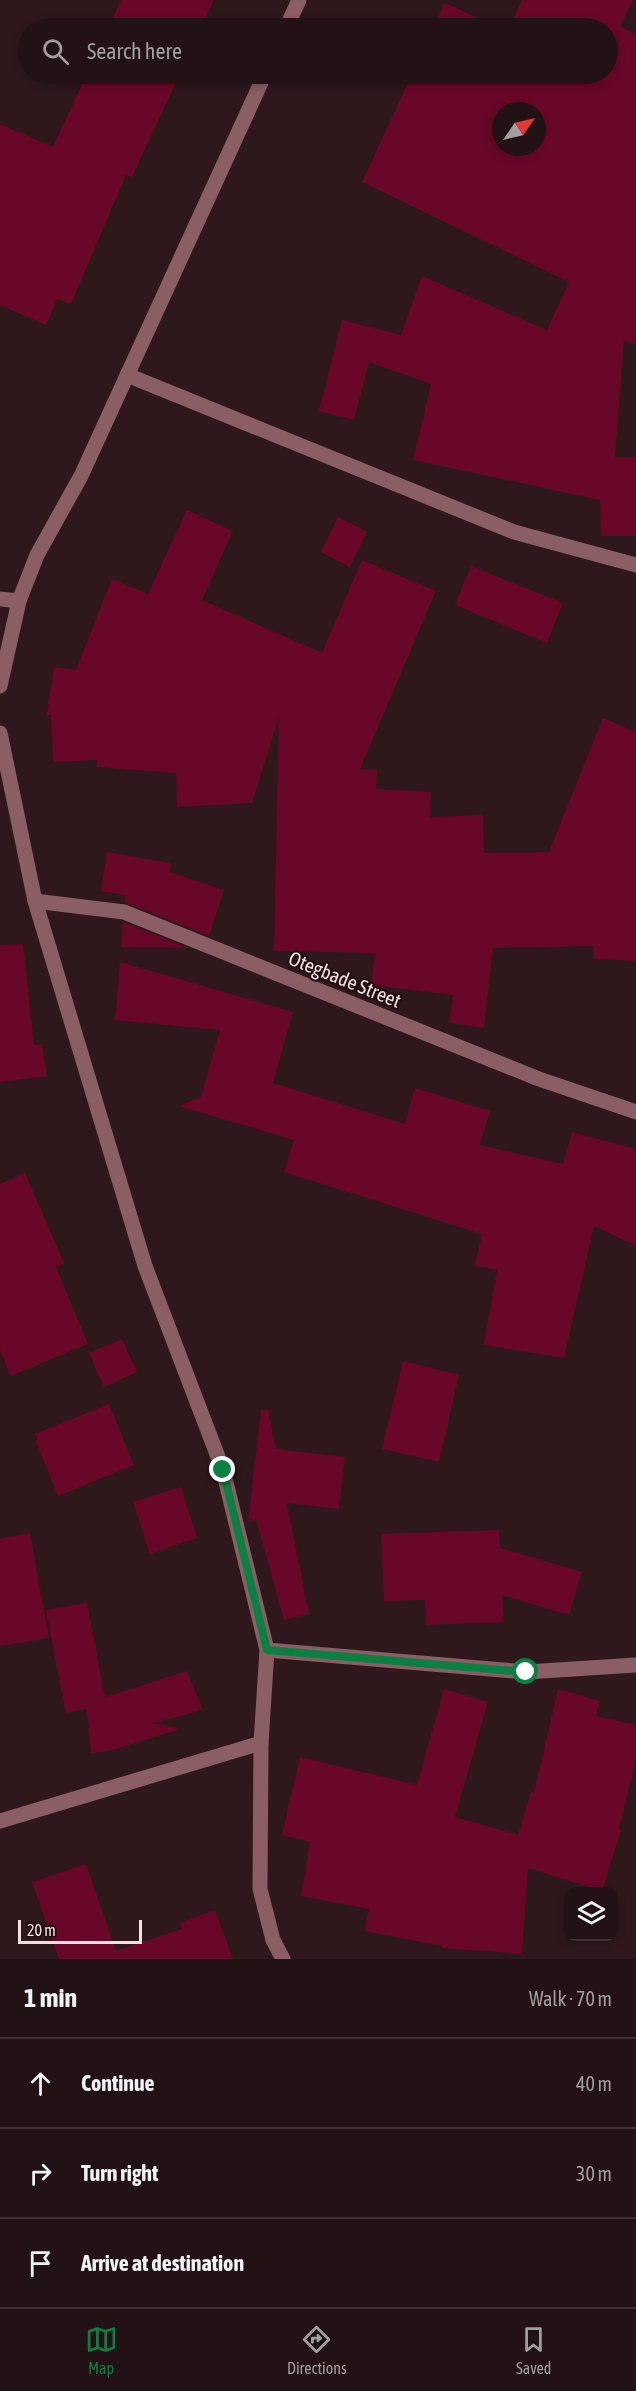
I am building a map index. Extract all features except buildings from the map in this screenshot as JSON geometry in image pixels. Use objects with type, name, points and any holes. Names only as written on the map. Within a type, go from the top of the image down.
[{"type":"street","points":[[291,18],[299,0]]},
{"type":"street","points":[[0,686],[19,601],[37,555],[81,477],[261,84]]},
{"type":"street","points":[[127,375],[514,532],[636,565]]},
{"type":"street","points":[[0,599],[19,601]]},
{"type":"street","points":[[1,744],[35,901],[145,1266],[223,1470],[267,1650],[261,1743],[260,1889],[273,1940],[283,1959]]},
{"type":"street","name":"Otegbade Street","points":[[35,901],[124,912],[540,1079],[636,1112]]},
{"type":"street","points":[[267,1650],[526,1672],[636,1665]]},
{"type":"street","points":[[0,1821],[261,1743]]},
{"type":"route","points":[[223,1470],[267,1650],[526,1672]]}]
